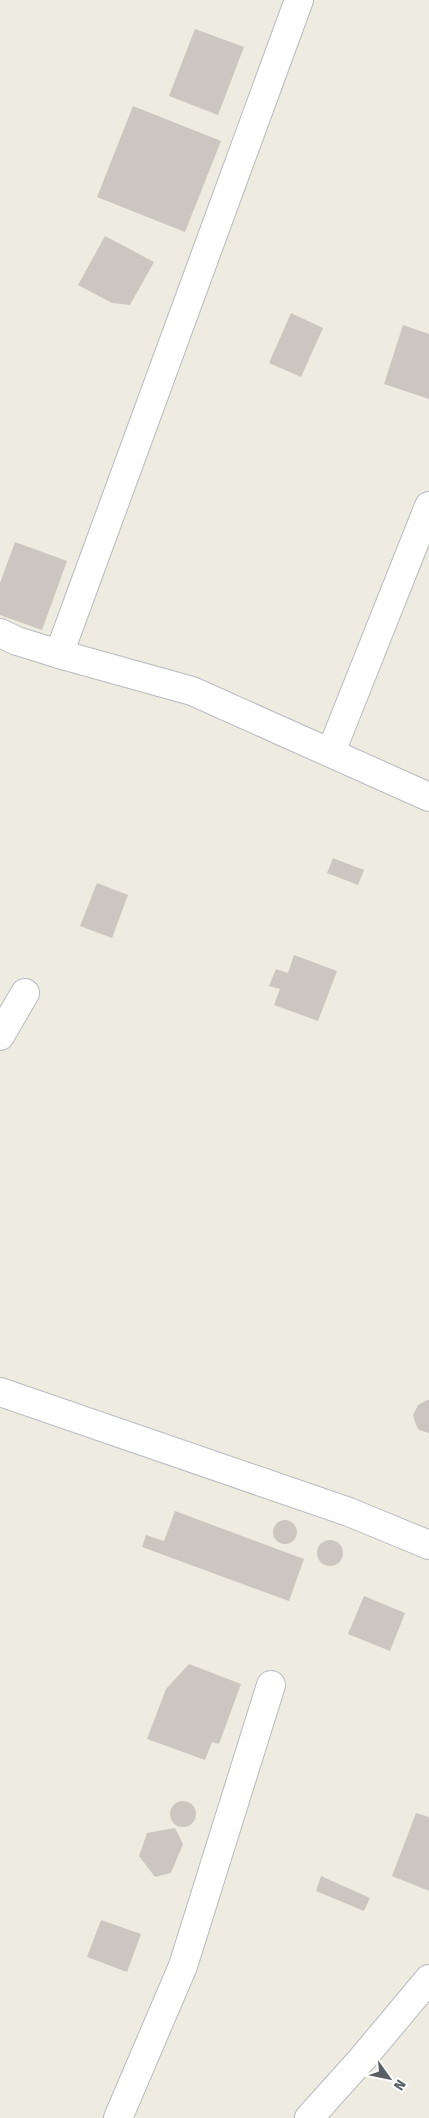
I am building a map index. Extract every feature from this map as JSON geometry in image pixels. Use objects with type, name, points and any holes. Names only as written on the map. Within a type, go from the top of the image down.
[{"type":"street","points":[[59,654],[299,0]]},
{"type":"street","points":[[332,752],[429,506]]},
{"type":"street","points":[[0,633],[17,641],[59,654],[192,691],[429,797]]},
{"type":"street","points":[[0,1036],[25,993]]},
{"type":"street","points":[[0,1392],[349,1512],[429,1545]]},
{"type":"street","points":[[118,2118],[183,1966],[271,1685]]},
{"type":"street","points":[[309,2118],[362,2059],[429,1979]]},
{"type":"building","points":[[195,29],[244,47],[218,115],[169,96]]},
{"type":"building","points":[[133,106],[221,141],[185,232],[97,197]]},
{"type":"building","points":[[105,236],[154,262],[130,305],[112,303],[78,285]]},
{"type":"building","points":[[291,313],[323,328],[301,377],[269,363]]},
{"type":"building","points":[[403,325],[429,334],[429,399],[384,384]]},
{"type":"building","points":[[15,542],[67,561],[42,630],[0,615],[0,583]]},
{"type":"building","points":[[333,858],[364,870],[358,885],[327,873]]},
{"type":"building","points":[[97,883],[128,895],[112,938],[80,926]]},
{"type":"building","points":[[294,955],[337,971],[318,1021],[274,1005],[280,989],[269,986],[276,969],[288,973]]},
{"type":"building","points":[[429,1400],[429,1433],[419,1430],[413,1415],[418,1405]]},
{"type":"building","points":[[175,1511],[304,1559],[289,1601],[142,1547],[146,1535],[164,1541]]},
{"type":"building","points":[[285,1520],[294,1523],[297,1532],[294,1541],[285,1544],[276,1541],[273,1532],[276,1523]]},
{"type":"building","points":[[330,1540],[339,1544],[343,1553],[339,1562],[330,1566],[321,1562],[317,1553],[321,1544]]},
{"type":"building","points":[[364,1596],[405,1613],[390,1651],[348,1634]]},
{"type":"building","points":[[189,1664],[241,1684],[219,1744],[212,1742],[205,1760],[147,1739],[166,1689]]},
{"type":"building","points":[[183,1801],[192,1805],[196,1814],[192,1823],[183,1827],[174,1823],[170,1814],[174,1805]]},
{"type":"building","points":[[416,1813],[429,1817],[429,1891],[392,1876]]},
{"type":"building","points":[[175,1828],[183,1844],[171,1873],[155,1877],[139,1856],[147,1833]]},
{"type":"building","points":[[321,1876],[370,1898],[364,1911],[316,1891]]},
{"type":"building","points":[[101,1920],[141,1934],[127,1972],[87,1957]]}]
